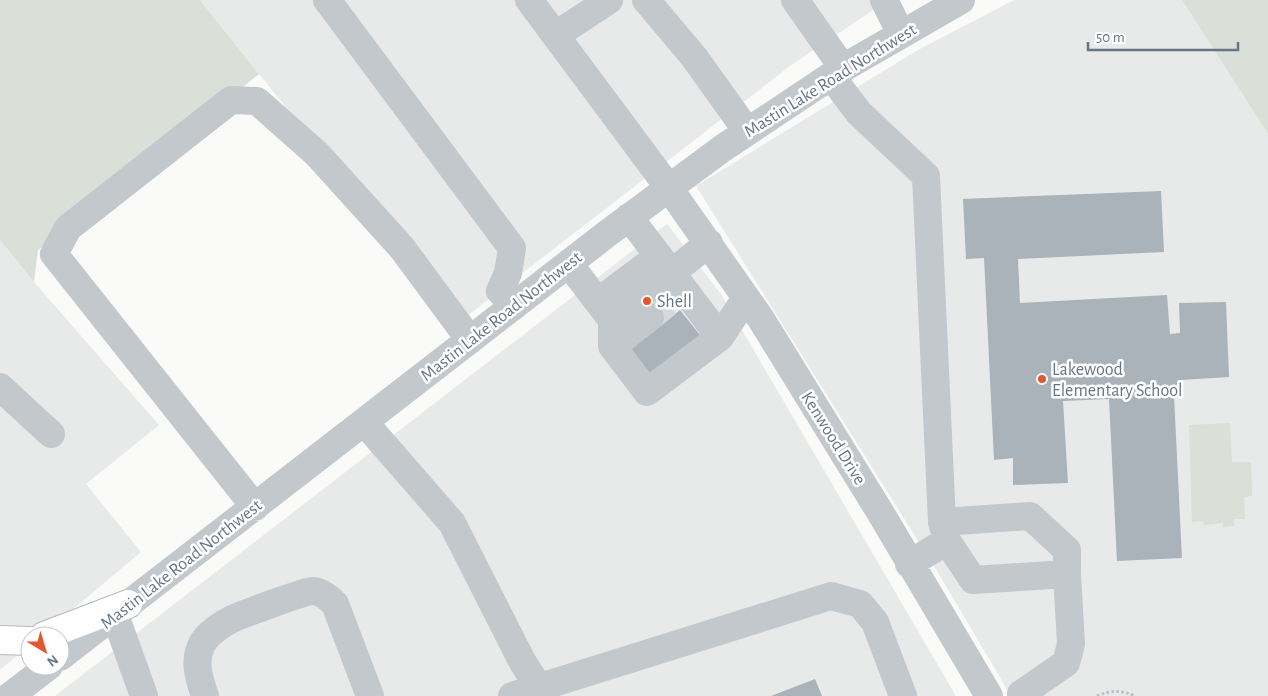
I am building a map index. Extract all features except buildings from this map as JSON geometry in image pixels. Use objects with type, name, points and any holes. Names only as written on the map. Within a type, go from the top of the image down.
[{"type":"highway","points":[[70,627],[122,610]]},
{"type":"highway","points":[[0,640],[20,641]]},
{"type":"street","points":[[328,0],[512,248],[508,272],[500,291],[514,306]]},
{"type":"street","name":"Kenwood Drive","points":[[529,0],[669,188],[746,298],[864,487],[988,696]]},
{"type":"street","points":[[556,35],[609,0]]},
{"type":"street","points":[[646,0],[694,57],[747,131]]},
{"type":"street","points":[[795,0],[859,113],[926,176],[945,532],[974,580],[1067,574]]},
{"type":"street","points":[[884,0],[901,34]]},
{"type":"street","name":"Mastin Lake Road Northwest","points":[[70,649],[629,217],[747,131],[837,72],[961,0]]},
{"type":"street","points":[[255,506],[54,254],[68,228],[231,100],[257,101],[317,154],[402,248],[470,340]]},
{"type":"street","points":[[629,217],[661,290],[720,337]]},
{"type":"street","points":[[608,322],[661,290],[709,244]]},
{"type":"street","points":[[569,264],[608,322],[647,392],[720,337],[746,298]]},
{"type":"street","points":[[608,322],[661,290]]},
{"type":"street","points":[[0,386],[51,434]]},
{"type":"street","points":[[364,422],[452,523],[522,661],[541,691]]},
{"type":"street","points":[[909,564],[945,532],[1030,516],[1067,550],[1072,644],[1066,663],[1020,694],[1021,696]]},
{"type":"street","points":[[205,696],[199,680],[196,661],[202,642],[220,626],[233,618],[311,591],[326,596],[335,604],[370,696]]},
{"type":"street","points":[[512,696],[541,691],[831,596],[860,604],[875,622],[903,696]]},
{"type":"street","points":[[122,610],[144,696]]},
{"type":"street","points":[[10,696],[36,676]]},
{"type":"path","points":[[1097,696],[1123,691],[1135,696]]},
{"type":"shaded area","points":[[0,0],[200,0],[259,74],[38,250],[34,282],[0,240]]},
{"type":"shaded area","points":[[200,0],[888,0],[790,66],[458,323]]},
{"type":"shaded area","name":"Lakewood Elementary School","points":[[1014,0],[1182,0],[1268,134],[1268,696],[1011,696],[937,571],[696,186],[918,50]]},
{"type":"shaded area","points":[[1182,0],[1268,0],[1268,134]]},
{"type":"shaded area","points":[[667,224],[721,294],[956,696],[55,696]]},
{"type":"shaded area","points":[[0,240],[34,282],[159,425],[86,484],[141,552],[53,626],[20,626],[20,653],[0,670]]},
{"type":"shaded area","points":[[1230,423],[1232,462],[1251,462],[1252,496],[1244,497],[1245,519],[1234,519],[1234,526],[1223,527],[1223,523],[1204,525],[1203,521],[1192,522],[1189,425]]},
{"type":"tunnel","points":[[650,317],[667,303]]},
{"type":"place","name":"Shell","points":[[647,301]]},
{"type":"place","name":"Lakewood Elementary School","points":[[1042,379]]}]
